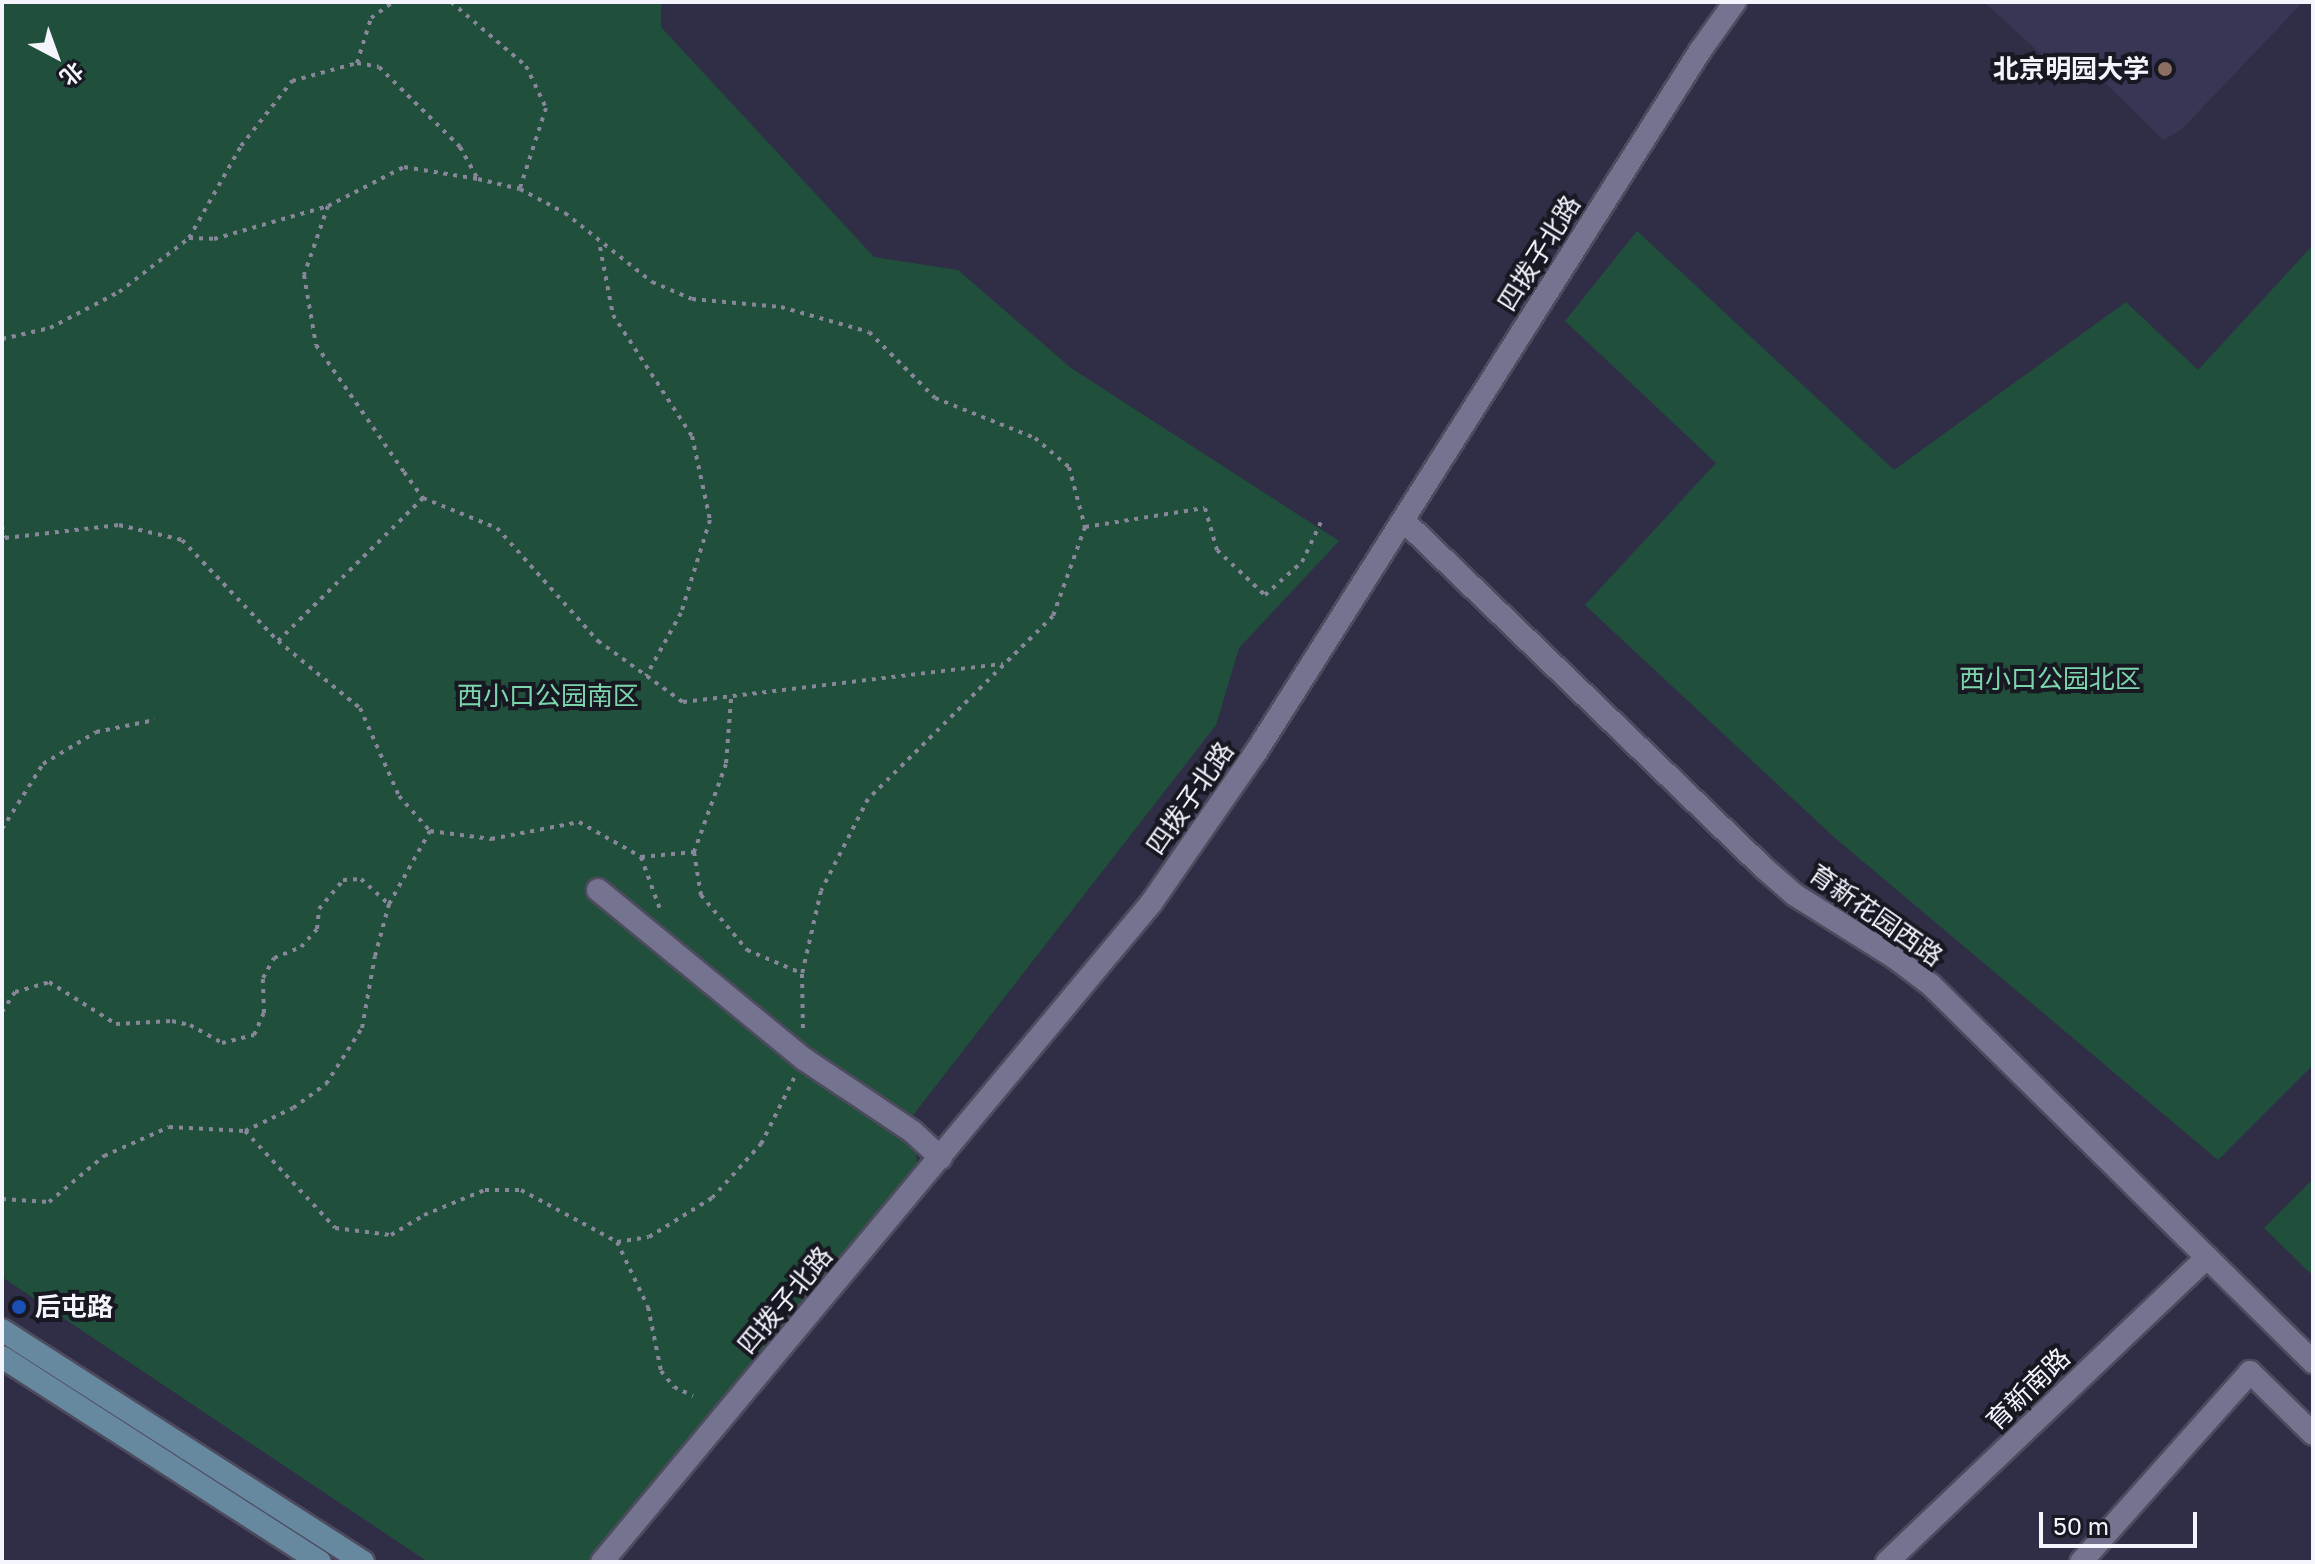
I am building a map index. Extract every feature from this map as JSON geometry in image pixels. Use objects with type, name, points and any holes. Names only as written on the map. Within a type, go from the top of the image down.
[{"type":"main road","points":[[2,1330],[363,1562]]},
{"type":"main road","points":[[2,1357],[320,1562]]},
{"type":"street","name":"四拨子北路","points":[[602,1562],[1152,902],[1256,752],[1700,51],[1735,2]]},
{"type":"street","name":"育新花园西路","points":[[1403,520],[1764,868],[1795,895],[1894,957],[1931,985],[2313,1362]]},
{"type":"street","points":[[598,890],[804,1059],[913,1132],[941,1158]]},
{"type":"street","name":"育新南路","points":[[1887,1562],[2207,1257]]},
{"type":"street","points":[[2081,1562],[2250,1372],[2313,1434]]},
{"type":"path","points":[[357,63],[371,18],[393,2]]},
{"type":"path","points":[[451,2],[526,66],[546,108],[520,189]]},
{"type":"path","points":[[2,339],[50,328],[119,292],[189,238],[241,146],[292,81],[357,63],[379,67],[460,147],[478,179]]},
{"type":"path","points":[[189,238],[214,239],[328,206],[404,167],[520,189],[565,213],[600,244],[652,282],[692,299],[781,307],[869,332],[935,398],[1035,438],[1069,467],[1085,527],[1053,616],[868,799],[821,891],[802,974],[804,1059],[761,1144],[712,1198],[649,1237],[617,1242]]},
{"type":"path","points":[[328,206],[304,275],[316,345],[423,498],[497,528],[598,641],[683,702],[731,699],[1005,664]]},
{"type":"path","points":[[600,244],[613,315],[692,436],[710,520],[681,613],[646,676]]},
{"type":"path","points":[[278,641],[423,498]]},
{"type":"path","points":[[1085,527],[1205,508],[1217,550],[1265,595],[1302,562],[1321,522]]},
{"type":"path","points":[[2,526],[4,539],[119,525],[182,540],[278,641],[360,708],[399,796],[430,831],[491,839],[579,822],[641,857],[694,852]]},
{"type":"path","points":[[731,699],[726,764],[694,852],[701,895],[747,950],[802,974]]},
{"type":"path","points":[[2,829],[43,764],[96,732],[155,720]]},
{"type":"path","points":[[2,1199],[49,1202],[104,1156],[169,1127],[245,1131],[293,1108],[326,1084],[362,1028],[375,956],[389,904],[430,831]]},
{"type":"path","points":[[641,857],[663,918],[655,937]]},
{"type":"path","points":[[2,1012],[15,992],[49,982],[116,1024],[172,1021],[190,1025],[222,1043],[254,1035],[264,1013],[263,978],[268,968],[274,958],[301,947],[317,929],[319,909],[343,880],[361,879],[389,904]]},
{"type":"path","points":[[245,1131],[335,1228],[391,1235],[424,1215],[485,1190],[521,1190],[617,1242],[648,1307],[661,1371],[674,1387],[693,1396]]},
{"type":"shaded area","name":"北京明园大学","points":[[1984,2],[2303,2],[2181,130],[2163,140],[2083,61],[2066,77]]},
{"type":"green space","name":"西小口公园南区","points":[[2,2],[661,2],[661,27],[874,257],[958,270],[1071,368],[1339,541],[1239,648],[1216,725],[910,1119],[919,1173],[598,1562],[428,1562],[2,1277]]},
{"type":"green space","name":"西小口公园北区","points":[[1637,231],[1894,470],[2126,302],[2198,370],[2313,245],[2313,1065],[2218,1160],[1835,838],[1585,605],[1716,463],[1565,321]]},
{"type":"green space","points":[[2313,1179],[2313,1276],[2264,1228]]},
{"type":"place","name":"北京明园大学","points":[[2165,69]]},
{"type":"place","name":"后屯路","points":[[19,1307]]}]
